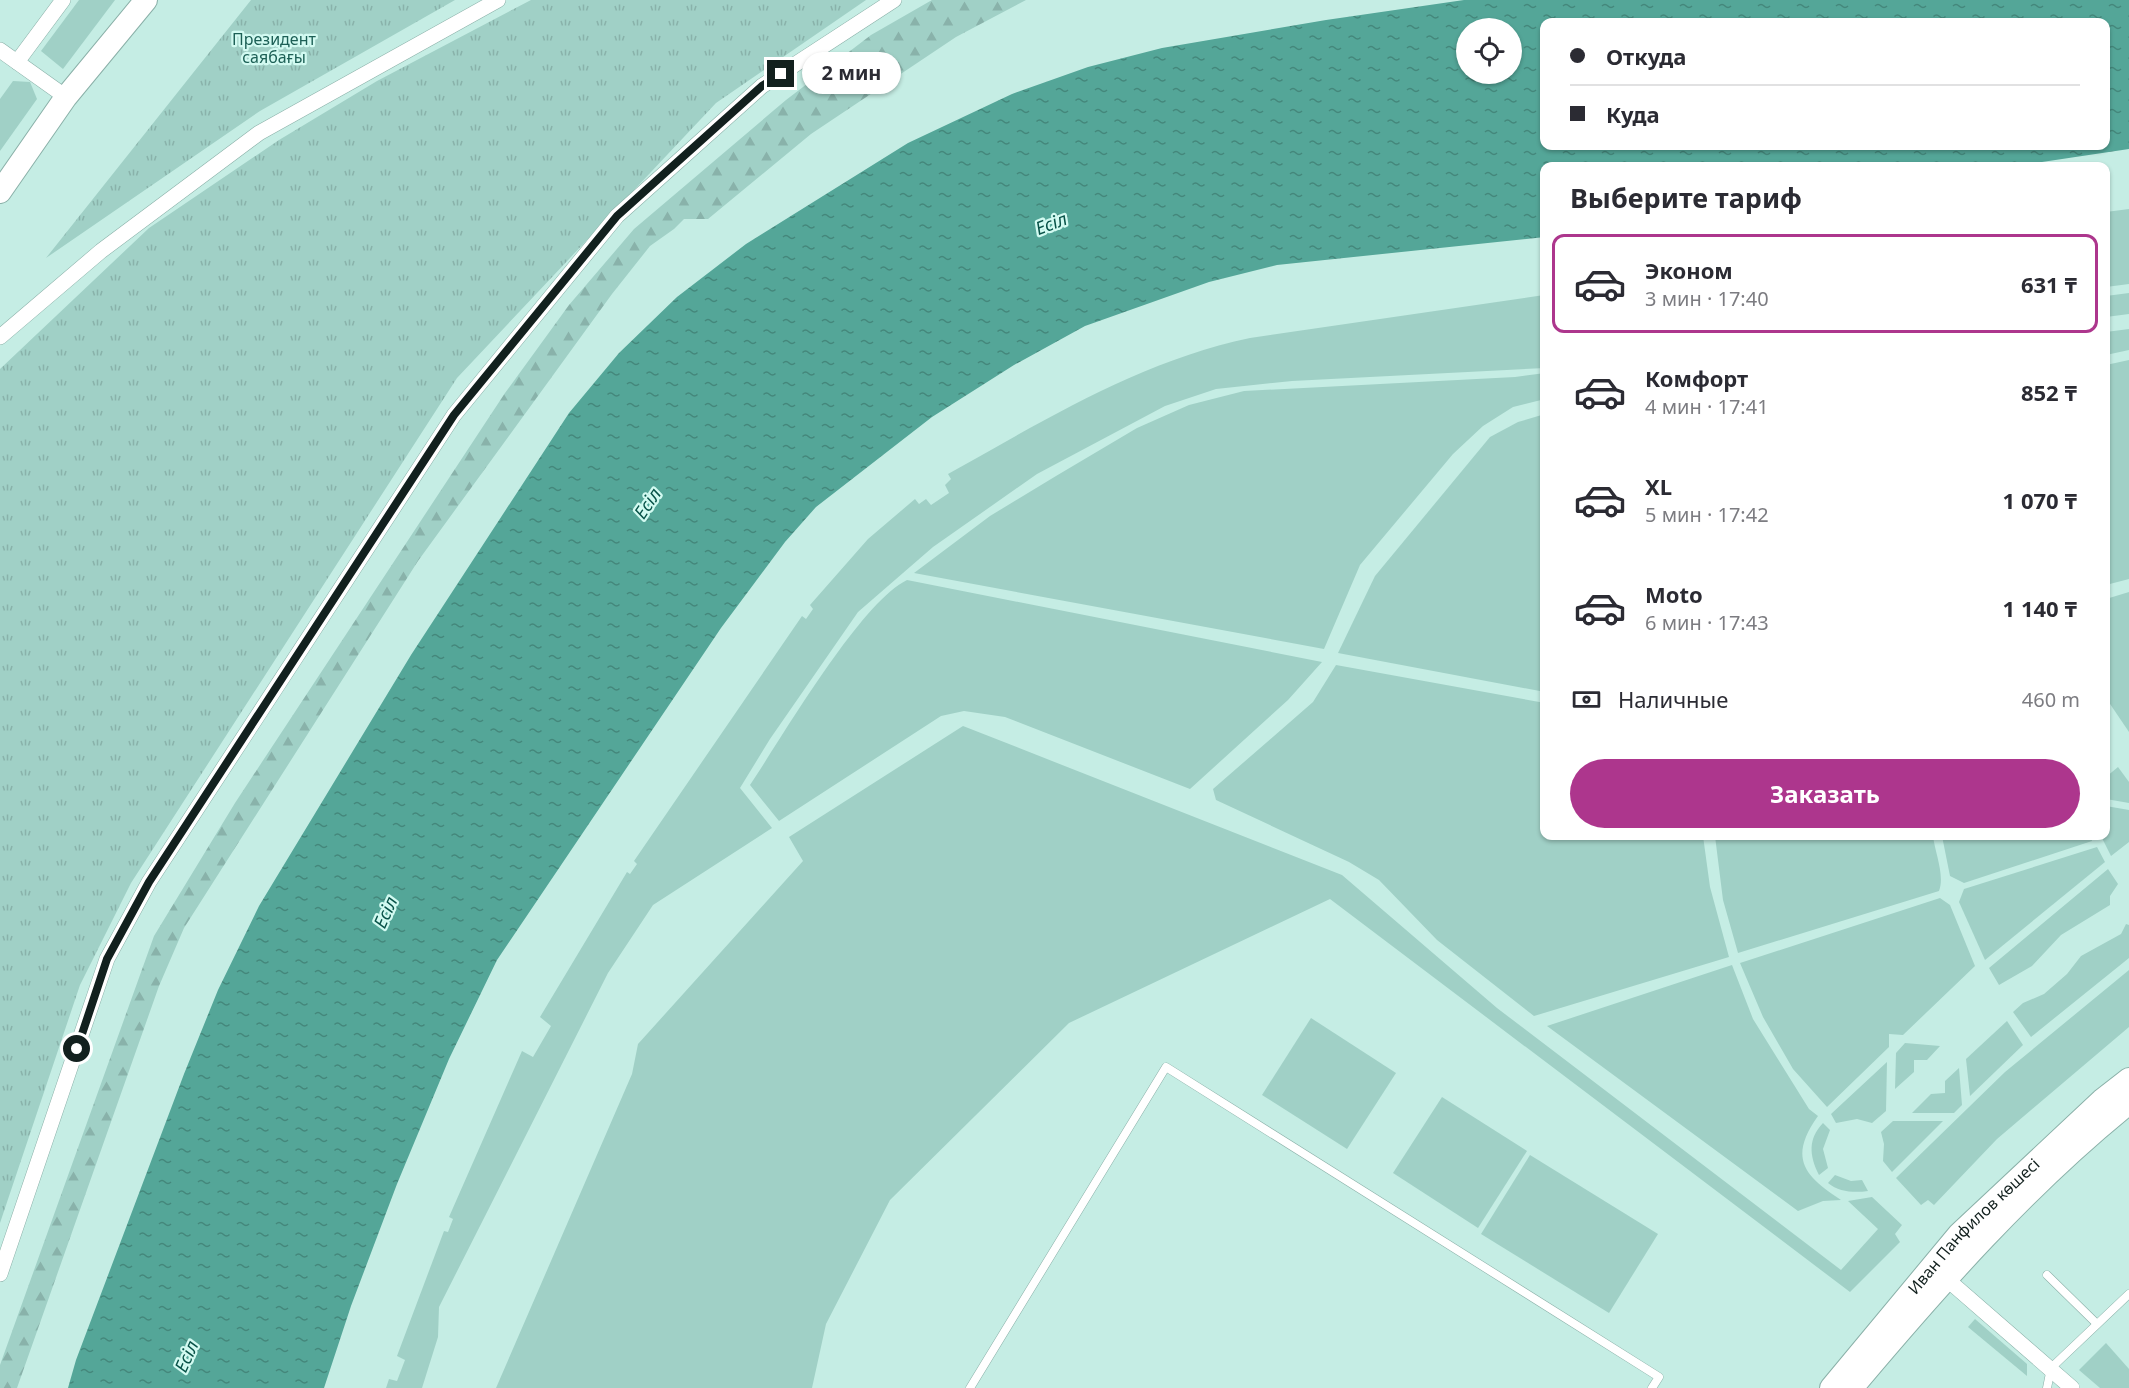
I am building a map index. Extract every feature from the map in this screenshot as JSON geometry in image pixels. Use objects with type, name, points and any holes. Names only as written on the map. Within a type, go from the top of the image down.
[{"type":"street","points":[[17,62],[63,0]]},
{"type":"street","points":[[0,192],[66,97],[146,0]]},
{"type":"street","points":[[0,337],[101,251],[259,134],[498,0]]},
{"type":"street","points":[[0,1274],[107,959],[149,882],[454,415],[617,216],[762,86],[894,0]]},
{"type":"street","points":[[0,50],[66,97]]},
{"type":"street","name":"Иван Панфилов көшесі","points":[[1852,1388],[1939,1272],[1959,1234],[2102,1100],[2129,1079]]},
{"type":"street","name":"Иван Панфилов көшесі","points":[[1831,1388],[1939,1272],[2100,1126],[2129,1103]]},
{"type":"street","points":[[1939,1272],[2072,1388]]},
{"type":"lane","points":[[970,1388],[1166,1066],[1659,1377],[1652,1388]]},
{"type":"lane","points":[[2047,1275],[2096,1323]]},
{"type":"lane","points":[[2047,1388],[2051,1368],[2129,1294]]},
{"type":"green space","points":[[79,0],[115,0],[63,69],[41,51]]},
{"type":"green space","name":"Президент саябағы","points":[[251,0],[455,0],[260,111],[46,258]]},
{"type":"green space","points":[[531,0],[866,0],[716,103],[457,378],[131,883],[80,985],[0,1223],[0,369],[149,228],[279,140],[377,81]]},
{"type":"green space","points":[[932,0],[1026,0],[956,37],[811,134],[708,219],[684,219],[650,246],[612,294],[418,561],[184,928],[159,986],[17,1388],[0,1388],[0,1365],[154,936],[235,803],[505,393],[569,305],[634,229],[786,100],[871,35]]},
{"type":"green space","points":[[13,81],[30,82],[37,99],[0,151],[0,99]]},
{"type":"green space","points":[[2129,209],[2129,284],[2110,286],[2110,211]]},
{"type":"green space","points":[[2129,293],[2129,314],[2110,316],[2110,295]]},
{"type":"green space","points":[[1540,296],[1540,368],[1292,381],[1216,389],[1165,406],[1037,474],[933,547],[858,612],[770,739],[740,788],[772,828],[653,905],[608,973],[439,1307],[438,1337],[422,1388],[386,1388],[389,1379],[397,1381],[405,1360],[397,1356],[444,1231],[448,1232],[453,1219],[449,1217],[522,1051],[533,1057],[551,1026],[540,1017],[627,872],[630,874],[637,864],[634,861],[802,616],[806,619],[813,609],[810,605],[868,539],[915,499],[919,504],[926,499],[931,505],[949,493],[945,485],[951,479],[948,474],[1094,394],[1170,361],[1250,338]]},
{"type":"green space","points":[[2129,329],[2129,350],[2110,354],[2110,331]]},
{"type":"green space","points":[[2129,360],[2129,579],[2110,584],[2110,364]]},
{"type":"green space","points":[[1540,374],[1540,400],[1513,407],[1483,426],[1453,454],[1360,565],[1324,649],[914,573],[990,516],[1137,428],[1189,405],[1244,391],[1515,377]]},
{"type":"green space","points":[[1540,415],[1540,691],[1338,653],[1375,576],[1490,437],[1518,422]]},
{"type":"green space","points":[[907,580],[1322,662],[1288,700],[1190,789],[1005,717],[964,711],[941,716],[779,821],[750,785],[845,642],[888,593]]},
{"type":"green space","points":[[2129,592],[2129,732],[2110,704],[2110,598]]},
{"type":"green space","points":[[1336,665],[1540,702],[1540,840],[1704,840],[1710,887],[1729,957],[1534,1016],[1437,940],[1379,880],[1349,862],[1216,800],[1213,789],[1313,702]]},
{"type":"green space","points":[[963,726],[1342,875],[1497,1008],[1841,1270],[1878,1229],[1848,1201],[1872,1197],[1902,1225],[1895,1234],[1900,1242],[1850,1292],[1330,899],[1069,1023],[890,1200],[826,1324],[812,1388],[496,1388],[632,1074],[638,1044],[803,861],[789,837]]},
{"type":"green space","points":[[2118,767],[2129,782],[2129,803],[2110,800],[2110,774]]},
{"type":"green space","points":[[2110,807],[2129,810],[2129,842],[2111,856],[2103,840],[2110,840]]},
{"type":"green space","points":[[1716,840],[1934,840],[1941,878],[1939,891],[1738,953],[1723,900]]},
{"type":"green space","points":[[1943,840],[2092,840],[1964,883],[1950,876]]},
{"type":"green space","points":[[2097,847],[2105,862],[1985,960],[1959,902],[1964,889]]},
{"type":"green space","points":[[2108,869],[2118,884],[2110,896],[2110,905],[2061,935],[2032,966],[1999,985],[1989,968]]},
{"type":"green space","points":[[1940,898],[1950,905],[1975,966],[1903,1035],[1889,1034],[1889,1047],[1827,1107],[1793,1069],[1763,1017],[1740,963]]},
{"type":"green space","points":[[2126,924],[2129,925],[2129,958],[2031,1037],[2013,1012],[2023,1003],[2044,994],[2067,974],[2081,956],[2121,934]]},
{"type":"green space","points":[[1732,965],[1753,1019],[1809,1109],[1818,1116],[1804,1143],[1802,1155],[1804,1165],[1818,1183],[1841,1200],[1823,1201],[1798,1211],[1547,1026]]},
{"type":"green space","points":[[2129,970],[2129,1027],[1997,1139],[1934,1205],[1928,1200],[1921,1205],[1896,1178],[2005,1072]]},
{"type":"green space","points":[[1311,1018],[1396,1073],[1347,1149],[1262,1095]]},
{"type":"green space","points":[[2007,1021],[2023,1045],[1970,1096],[1966,1059]]},
{"type":"green space","points":[[1905,1043],[1940,1046],[1927,1060],[1914,1060],[1914,1072],[1895,1089],[1896,1053]]},
{"type":"green space","points":[[1887,1062],[1886,1111],[1872,1123],[1857,1119],[1836,1123],[1831,1114]]},
{"type":"green space","points":[[1959,1068],[1962,1105],[1954,1113],[1912,1113],[1931,1094],[1945,1093],[1945,1081]]},
{"type":"green space","points":[[1442,1097],[1527,1151],[1478,1228],[1393,1173]]},
{"type":"green space","points":[[1893,1121],[1943,1121],[1892,1172],[1883,1161],[1884,1144],[1881,1132]]},
{"type":"green space","points":[[1823,1123],[1830,1130],[1823,1149],[1828,1168],[1819,1175],[1813,1161],[1812,1148],[1815,1135]]},
{"type":"green space","points":[[1530,1155],[1658,1234],[1609,1313],[1481,1234]]},
{"type":"green space","points":[[1835,1175],[1851,1181],[1862,1180],[1868,1191],[1852,1192],[1837,1188],[1828,1183]]},
{"type":"green space","points":[[1975,1319],[2027,1364],[2027,1376],[1968,1327]]},
{"type":"green space","points":[[2106,1343],[2129,1369],[2129,1388],[2100,1388],[2079,1370]]},
{"type":"water","name":"Есіл","points":[[1464,0],[2129,0],[2129,149],[2042,162],[1540,162],[1540,238],[1277,265],[1209,282],[1085,326],[1014,365],[932,417],[816,507],[785,542],[721,628],[497,960],[449,1059],[397,1184],[351,1306],[324,1388],[68,1388],[76,1360],[184,1074],[218,990],[259,906],[411,655],[569,413],[619,353],[677,297],[746,244],[908,143],[1012,94],[1088,67],[1162,48],[1326,20]]},
{"type":"route","points":[[77,1049],[107,959],[149,882],[454,415],[617,216],[762,86],[781,74]]}]
